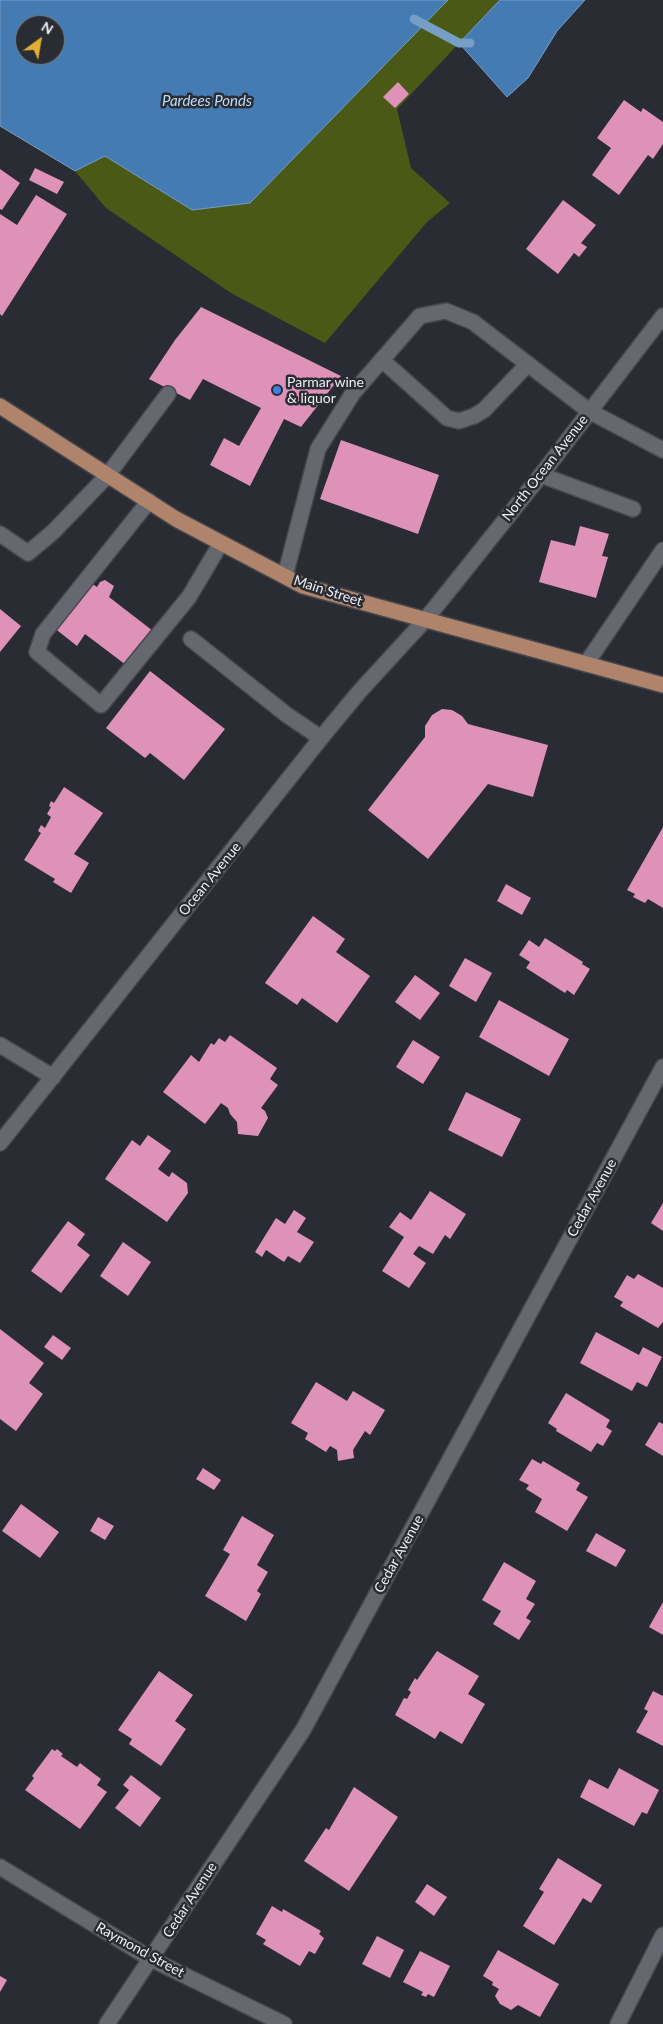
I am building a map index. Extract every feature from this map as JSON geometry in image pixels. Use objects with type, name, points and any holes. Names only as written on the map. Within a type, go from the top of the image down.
[{"type":"main road","name":"Main Street","points":[[0,406],[176,519],[303,586],[663,685]]},
{"type":"street","points":[[285,576],[318,449],[353,393],[420,316],[446,311],[473,322],[589,410],[663,450]]},
{"type":"street","name":"North Ocean Avenue","points":[[425,620],[541,475],[663,316]]},
{"type":"street","points":[[382,360],[447,418],[459,421],[484,410],[528,364]]},
{"type":"street","points":[[0,534],[28,553],[53,532],[107,476],[168,394]]},
{"type":"street","points":[[541,475],[633,508]]},
{"type":"street","points":[[149,501],[42,634],[36,652],[101,705],[189,597],[221,543]]},
{"type":"street","points":[[586,664],[663,550]]},
{"type":"street","name":"Ocean Avenue","points":[[0,1143],[320,738],[425,620]]},
{"type":"street","points":[[191,639],[287,715],[320,738]]},
{"type":"street","points":[[0,1044],[53,1077]]},
{"type":"street","name":"Cedar Avenue","points":[[107,2024],[302,1730],[663,1067]]},
{"type":"street","name":"Raymond Street","points":[[0,1867],[151,1959],[284,2024]]},
{"type":"street","points":[[618,2024],[663,1936]]},
{"type":"green space","points":[[448,0],[500,0],[397,109],[411,168],[450,203],[427,222],[325,343],[231,293],[106,208],[75,171],[105,156],[192,210],[250,203]]},
{"type":"water","name":"Pardees Ponds","points":[[0,0],[448,0],[250,203],[192,210],[105,156],[75,171],[0,126]]},
{"type":"water","points":[[500,0],[585,0],[557,31],[528,78],[507,97],[459,43]]},
{"type":"building","points":[[398,82],[409,94],[395,108],[383,97]]},
{"type":"building","points":[[624,100],[641,112],[643,108],[663,122],[663,144],[653,159],[648,155],[619,195],[592,175],[611,148],[597,138]]},
{"type":"building","points":[[35,168],[64,182],[57,194],[29,180]]},
{"type":"building","points":[[0,169],[20,183],[2,210],[0,209]]},
{"type":"building","points":[[36,195],[67,214],[2,316],[0,314],[0,214],[17,225]]},
{"type":"building","points":[[563,200],[596,225],[581,243],[587,247],[579,257],[574,253],[558,274],[526,249]]},
{"type":"building","name":"Parmar wine & liquor","points":[[201,307],[341,376],[301,427],[284,419],[250,486],[210,465],[224,438],[239,446],[261,408],[203,379],[190,400],[149,379],[175,340]]},
{"type":"building","points":[[341,440],[439,475],[418,534],[320,499]]},
{"type":"building","points":[[580,526],[609,534],[602,556],[608,557],[596,598],[539,582],[551,540],[575,546]]},
{"type":"building","points":[[105,580],[114,586],[109,597],[153,631],[126,665],[85,634],[77,646],[53,627],[88,581],[97,587],[100,582]]},
{"type":"building","points":[[0,609],[21,626],[0,652]]},
{"type":"building","points":[[150,671],[225,729],[184,780],[150,753],[145,758],[106,728]]},
{"type":"building","points":[[442,709],[452,710],[462,716],[468,724],[548,745],[533,797],[488,784],[428,859],[368,810],[425,737],[425,726],[432,715]]},
{"type":"building","points":[[64,787],[103,813],[74,854],[89,863],[71,893],[53,882],[55,879],[24,860],[41,833],[38,831],[41,825],[45,828],[51,817],[47,814],[51,807],[49,806],[51,801],[54,803]]},
{"type":"building","points":[[663,827],[663,908],[648,899],[645,903],[633,897],[635,894],[627,890]]},
{"type":"building","points":[[506,884],[531,898],[522,915],[497,901]]},
{"type":"building","points":[[313,916],[345,939],[336,952],[370,976],[337,1023],[302,998],[297,1005],[265,983]]},
{"type":"building","points":[[545,938],[583,962],[582,964],[590,969],[574,995],[567,990],[565,993],[526,968],[530,962],[519,955],[529,940],[539,947]]},
{"type":"building","points":[[465,958],[492,973],[476,1002],[449,986]]},
{"type":"building","points":[[415,975],[440,993],[420,1020],[395,1002]]},
{"type":"building","points":[[499,1000],[569,1039],[549,1076],[479,1037]]},
{"type":"building","points":[[230,1035],[277,1068],[270,1079],[278,1085],[261,1108],[265,1111],[268,1118],[258,1136],[238,1134],[237,1122],[230,1114],[228,1108],[221,1103],[205,1124],[163,1092],[191,1055],[199,1062],[211,1043],[214,1045],[219,1038],[225,1042]]},
{"type":"building","points":[[413,1040],[440,1057],[423,1084],[396,1067]]},
{"type":"building","points":[[466,1092],[521,1119],[502,1157],[448,1130]]},
{"type":"building","points":[[148,1135],[171,1151],[158,1169],[169,1177],[172,1172],[187,1183],[188,1193],[167,1222],[105,1179],[132,1140],[140,1146]]},
{"type":"building","points":[[430,1191],[466,1214],[450,1239],[445,1235],[433,1254],[419,1246],[413,1254],[426,1263],[409,1288],[382,1271],[404,1237],[389,1227],[400,1212],[411,1220]]},
{"type":"building","points":[[663,1203],[663,1231],[651,1223]]},
{"type":"building","points":[[294,1210],[306,1218],[297,1232],[314,1242],[300,1263],[288,1256],[284,1262],[266,1250],[262,1257],[255,1252],[276,1218],[285,1224]]},
{"type":"building","points":[[68,1221],[85,1234],[77,1245],[90,1255],[61,1293],[31,1271]]},
{"type":"building","points":[[123,1242],[151,1262],[128,1296],[100,1276]]},
{"type":"building","points":[[638,1274],[663,1288],[663,1322],[658,1328],[620,1306],[623,1302],[614,1297],[627,1275],[634,1279]]},
{"type":"building","points":[[0,1329],[44,1363],[29,1383],[43,1394],[16,1431],[0,1419]]},
{"type":"building","points":[[596,1332],[639,1355],[643,1347],[662,1357],[647,1387],[637,1382],[632,1391],[580,1363]]},
{"type":"building","points":[[53,1335],[71,1348],[62,1360],[44,1347]]},
{"type":"building","points":[[316,1382],[347,1401],[353,1391],[385,1410],[370,1435],[365,1431],[353,1450],[354,1458],[338,1461],[337,1450],[330,1446],[326,1452],[305,1439],[308,1433],[291,1423]]},
{"type":"building","points":[[566,1393],[610,1420],[606,1427],[612,1431],[603,1446],[597,1443],[591,1452],[556,1431],[557,1429],[548,1423]]},
{"type":"building","points":[[659,1422],[663,1424],[663,1456],[645,1445]]},
{"type":"building","points":[[532,1459],[541,1464],[543,1461],[580,1483],[576,1490],[588,1497],[567,1531],[535,1512],[542,1499],[526,1489],[529,1485],[519,1480]]},
{"type":"building","points":[[203,1468],[221,1480],[214,1490],[196,1479]]},
{"type":"building","points":[[21,1504],[59,1532],[40,1558],[2,1531]]},
{"type":"building","points":[[242,1516],[274,1535],[257,1565],[268,1572],[257,1591],[261,1594],[246,1621],[205,1596],[230,1554],[223,1550]]},
{"type":"building","points":[[98,1517],[114,1526],[105,1540],[90,1531]]},
{"type":"building","points":[[596,1533],[626,1550],[616,1567],[586,1551]]},
{"type":"building","points":[[504,1562],[536,1581],[526,1599],[535,1604],[526,1618],[531,1621],[519,1640],[493,1624],[501,1611],[482,1600]]},
{"type":"building","points":[[663,1602],[663,1635],[649,1627]]},
{"type":"building","points":[[437,1651],[479,1676],[468,1694],[485,1704],[462,1744],[440,1731],[435,1739],[395,1715],[404,1698],[407,1699],[411,1692],[408,1690],[415,1678],[417,1680]]},
{"type":"building","points":[[159,1671],[193,1695],[175,1721],[186,1729],[161,1766],[129,1744],[132,1739],[118,1730]]},
{"type":"building","points":[[653,1691],[663,1696],[663,1746],[636,1732],[648,1711],[644,1709]]},
{"type":"building","points":[[52,1749],[55,1751],[57,1749],[63,1754],[61,1756],[77,1767],[80,1763],[101,1779],[97,1785],[107,1792],[80,1829],[25,1790],[34,1778],[32,1776]]},
{"type":"building","points":[[619,1768],[659,1790],[647,1814],[642,1812],[634,1826],[580,1797],[589,1779],[608,1789]]},
{"type":"building","points":[[131,1775],[161,1798],[140,1827],[115,1808],[129,1790],[123,1785]]},
{"type":"building","points":[[354,1787],[398,1817],[349,1891],[304,1861],[326,1828],[329,1830]]},
{"type":"building","points":[[558,1858],[602,1885],[591,1903],[583,1898],[554,1945],[523,1926],[544,1892],[539,1889]]},
{"type":"building","points":[[427,1884],[447,1897],[434,1916],[415,1902]]},
{"type":"building","points":[[272,1906],[282,1912],[283,1909],[321,1931],[319,1934],[324,1938],[315,1954],[309,1951],[300,1966],[263,1944],[266,1940],[256,1934]]},
{"type":"building","points":[[377,1936],[404,1950],[390,1978],[362,1964]]},
{"type":"building","points":[[498,1950],[559,1984],[540,2017],[518,2005],[511,2010],[500,2004],[495,1996],[499,1989],[492,1985],[493,1982],[483,1976]]},
{"type":"building","points":[[420,1951],[450,1966],[434,1997],[428,1994],[426,1997],[421,1995],[423,1992],[403,1982]]},
{"type":"building","points":[[0,1976],[7,1980],[0,1992]]},
{"type":"waterway","points":[[414,19],[459,43],[470,43]]},
{"type":"place","name":"Parmar wine & liquor","points":[[277,390]]}]
